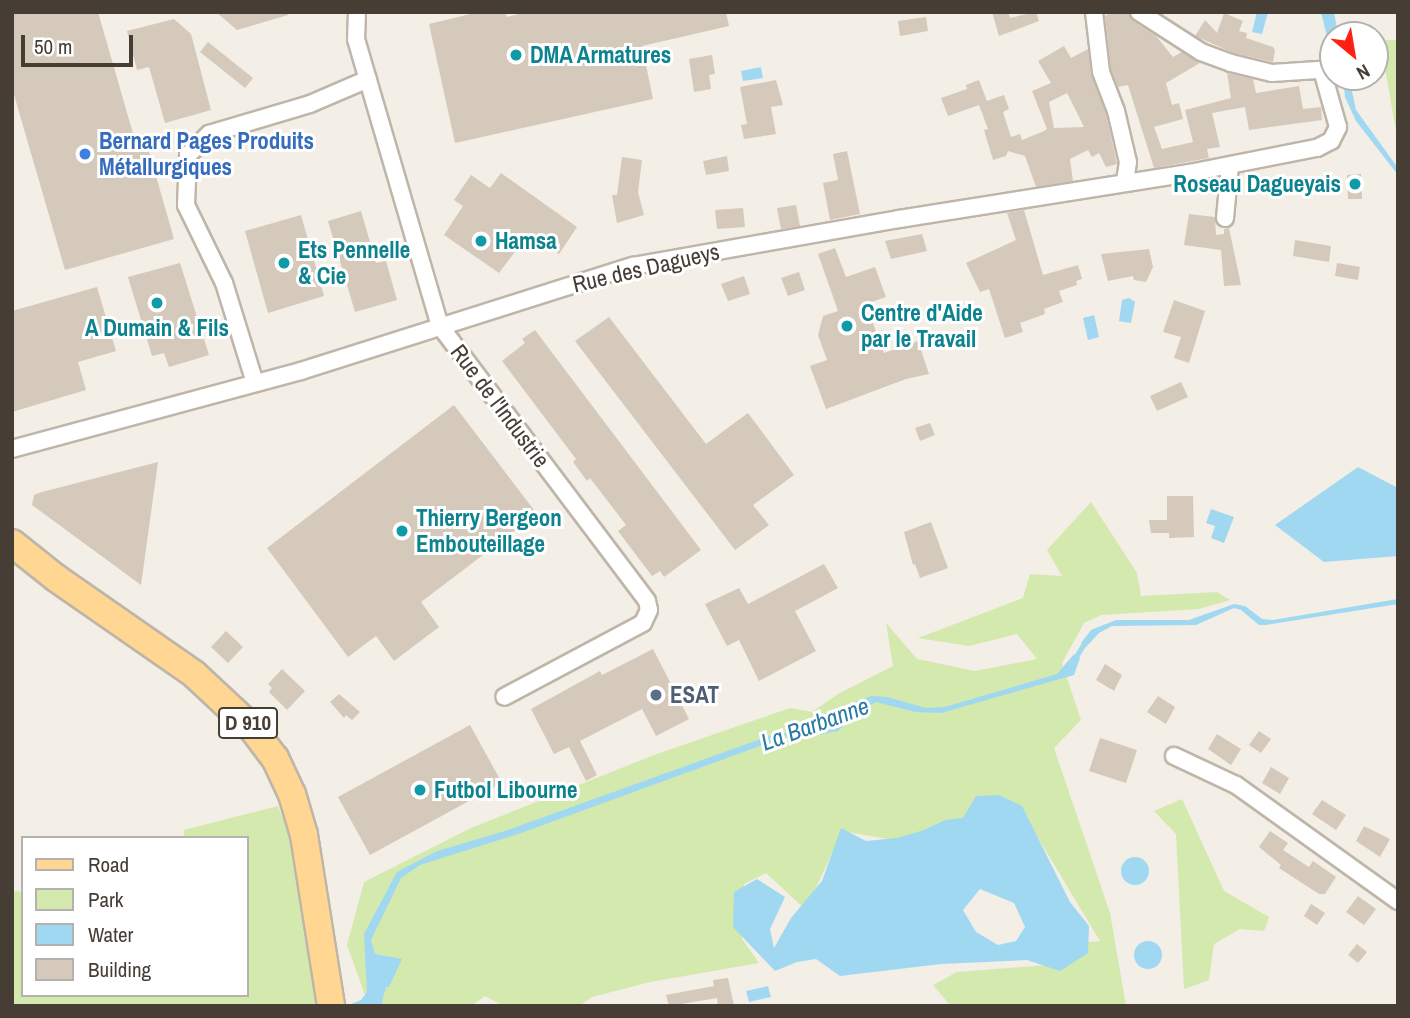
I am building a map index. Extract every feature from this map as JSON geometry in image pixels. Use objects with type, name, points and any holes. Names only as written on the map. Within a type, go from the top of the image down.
[{"type":"main road","name":"D 910","points":[[12,543],[56,578],[194,674],[252,727],[275,758],[292,794],[304,835],[331,1005]]},
{"type":"street","name":"Rue de l'Industrie","points":[[357,12],[356,39],[440,326],[647,601],[649,610],[643,623],[503,697]]},
{"type":"street","points":[[1094,12],[1101,72],[1116,111],[1128,162],[1125,182]]},
{"type":"street","points":[[1139,12],[1201,52],[1231,63],[1272,73],[1319,70]]},
{"type":"street","points":[[255,383],[224,283],[186,205],[188,155],[209,134],[310,104],[368,79]]},
{"type":"street","name":"Rue des Dagueys","points":[[12,449],[255,383],[633,266],[1317,148],[1331,141],[1338,127],[1331,91]]},
{"type":"street","points":[[1225,218],[1230,165]]},
{"type":"street","points":[[1174,756],[1236,785],[1398,901]]},
{"type":"green space","points":[[1389,40],[1398,40],[1398,142],[1389,91]]},
{"type":"green space","points":[[1091,502],[1137,573],[1141,596],[1217,592],[1230,600],[1199,609],[1101,615],[1084,623],[1062,663],[1081,720],[1054,748],[1110,913],[1126,1006],[951,1006],[933,985],[957,972],[1048,965],[1059,945],[1100,941],[1032,828],[922,845],[842,831],[806,910],[766,873],[744,884],[742,939],[759,963],[650,982],[592,997],[579,1006],[504,1006],[485,996],[471,1006],[369,1006],[347,945],[364,882],[471,828],[654,755],[790,708],[812,712],[838,694],[893,666],[886,623],[917,659],[975,671],[1037,659],[1017,634],[969,646],[918,638],[1023,598],[1030,574],[1062,576],[1047,550]]},
{"type":"green space","points":[[1182,799],[1224,891],[1269,917],[1264,931],[1240,929],[1214,944],[1209,980],[1184,989],[1176,834],[1154,811]]},
{"type":"green space","points":[[278,806],[290,837],[327,1006],[12,1006],[12,892],[17,891],[21,892],[21,997],[248,997],[248,836],[184,836],[184,830]]},
{"type":"water","points":[[1257,12],[1268,12],[1262,34],[1252,32]]},
{"type":"water","points":[[1321,12],[1334,12],[1336,21],[1323,21]]},
{"type":"water","points":[[761,67],[763,78],[743,81],[741,71]]},
{"type":"water","points":[[1344,91],[1352,91],[1356,110],[1398,168],[1398,175],[1356,121]]},
{"type":"water","points":[[1129,298],[1135,302],[1131,323],[1119,321],[1122,300]]},
{"type":"water","points":[[1094,315],[1099,337],[1088,340],[1083,318]]},
{"type":"water","points":[[1358,467],[1398,488],[1398,556],[1324,562],[1275,525]]},
{"type":"water","points":[[1211,509],[1234,517],[1224,543],[1211,538],[1215,526],[1206,523]]},
{"type":"water","points":[[1398,599],[1398,604],[1266,625],[1259,625],[1241,610],[1234,608],[1196,625],[1112,626],[1099,633],[1086,647],[1081,643],[1091,630],[1116,620],[1189,620],[1234,604],[1245,606],[1262,619],[1273,620]]},
{"type":"water","points":[[1074,654],[1080,658],[1074,675],[941,713],[915,712],[876,702],[860,711],[838,731],[798,739],[796,734],[785,737],[783,734],[806,727],[805,723],[871,696],[887,697],[926,708],[945,707],[1057,674]]},
{"type":"water","points":[[780,732],[782,738],[521,833],[420,865],[401,878],[371,940],[375,954],[402,959],[389,987],[386,987],[381,1006],[346,1006],[361,1000],[367,992],[364,934],[397,872],[437,851],[505,831]]},
{"type":"water","points":[[999,795],[1022,806],[1070,902],[1089,926],[1088,953],[1060,971],[1027,960],[941,964],[840,976],[816,959],[797,962],[775,971],[733,927],[734,892],[757,879],[785,897],[770,929],[774,948],[791,918],[822,881],[841,828],[866,841],[897,838],[945,820],[963,818],[976,796]],"holes":[[[980,889],[1014,903],[1025,927],[1016,941],[998,945],[976,932],[963,910]]]},
{"type":"water","points":[[1135,857],[1145,861],[1149,871],[1145,881],[1135,885],[1125,881],[1121,871],[1125,861]]},
{"type":"water","points":[[1148,941],[1158,945],[1162,955],[1158,965],[1148,969],[1138,965],[1134,955],[1138,945]]},
{"type":"water","points":[[768,986],[771,997],[749,1002],[746,991]]},
{"type":"building","name":"Bernard Pages Produits Métallurgiques","points":[[12,12],[98,12],[134,137],[144,134],[174,239],[65,270],[12,88]]},
{"type":"building","points":[[216,12],[287,12],[288,15],[237,30]]},
{"type":"building","points":[[479,12],[505,12],[507,17],[526,12],[726,12],[729,26],[642,46],[653,99],[455,143],[429,24]]},
{"type":"building","points":[[992,12],[1008,12],[1010,18],[1036,12],[1039,21],[999,36]]},
{"type":"building","points":[[1112,12],[1129,12],[1133,21],[1156,36],[1173,57],[1182,52],[1200,63],[1166,83],[1172,105],[1179,103],[1183,119],[1154,127],[1162,149],[1193,142],[1185,110],[1231,98],[1227,73],[1253,79],[1256,93],[1299,86],[1303,109],[1321,107],[1322,120],[1249,130],[1245,107],[1212,113],[1220,147],[1207,149],[1209,158],[1154,168],[1128,85],[1118,87],[1111,69],[1105,16]]},
{"type":"building","points":[[1224,13],[1243,21],[1239,31],[1247,33],[1246,38],[1273,47],[1273,62],[1234,53],[1195,36],[1205,20],[1217,33]]},
{"type":"building","points":[[926,17],[928,31],[900,36],[898,21]]},
{"type":"building","points":[[174,19],[191,34],[211,110],[165,123],[149,67],[137,70],[127,31]]},
{"type":"building","points":[[208,42],[253,78],[245,88],[200,52]]},
{"type":"building","points":[[1064,46],[1071,58],[1088,49],[1091,75],[1106,114],[1117,164],[1106,167],[1099,153],[1092,157],[1088,150],[1070,159],[1073,181],[1036,187],[1025,156],[1008,151],[1006,156],[993,160],[984,130],[988,129],[979,105],[948,116],[941,98],[967,89],[966,85],[979,80],[987,101],[1004,95],[1009,109],[1003,112],[1011,137],[1020,134],[1022,140],[1044,131],[1047,129],[1032,91],[1051,83],[1038,61]],"holes":[[[1067,93],[1084,127],[1054,128],[1049,102]]]},
{"type":"building","points":[[712,55],[715,74],[709,75],[711,89],[694,92],[689,59]]},
{"type":"building","points":[[776,80],[783,105],[771,107],[776,134],[744,139],[741,125],[747,124],[740,87]]},
{"type":"building","points":[[847,151],[860,214],[830,220],[823,183],[838,180],[833,154]]},
{"type":"building","points":[[727,156],[729,171],[706,175],[703,161]]},
{"type":"building","points":[[622,157],[642,160],[638,192],[644,215],[617,223],[612,195],[617,195]]},
{"type":"building","points":[[501,173],[577,227],[559,254],[529,233],[499,273],[444,235],[463,206],[454,200],[471,175],[490,188]]},
{"type":"building","name":"Roseau Dagueyais","points":[[1361,174],[1362,199],[1348,199],[1347,175]]},
{"type":"building","points":[[796,205],[800,226],[781,229],[777,208]]},
{"type":"building","points":[[743,208],[745,227],[717,229],[715,210]]},
{"type":"building","points":[[1024,210],[1043,275],[1078,265],[1082,279],[1076,281],[1077,285],[1059,291],[1063,302],[1044,309],[1045,314],[1020,323],[1023,332],[1005,338],[989,289],[980,292],[966,263],[1016,240],[1007,213]]},
{"type":"building","points":[[361,211],[376,263],[386,261],[397,300],[355,312],[328,221]]},
{"type":"building","points":[[1189,214],[1215,217],[1216,235],[1224,234],[1224,229],[1229,228],[1241,285],[1224,286],[1221,250],[1184,245]]},
{"type":"building","name":"Ets Pennelle & Cie","points":[[301,215],[324,296],[268,313],[245,231]]},
{"type":"building","points":[[922,234],[927,251],[891,259],[885,241]]},
{"type":"building","points":[[1295,240],[1331,246],[1329,262],[1293,256]]},
{"type":"building","name":"Centre d'Aide par le Travail","points":[[835,248],[846,277],[875,267],[886,297],[866,304],[884,353],[918,341],[929,374],[906,379],[826,409],[810,366],[827,360],[818,335],[823,316],[838,311],[818,254]]},
{"type":"building","points":[[1149,249],[1153,267],[1146,282],[1134,280],[1133,276],[1108,281],[1101,254]]},
{"type":"building","name":"A Dumain & Fils","points":[[180,263],[209,355],[169,367],[164,353],[152,356],[128,277]]},
{"type":"building","points":[[1337,263],[1360,267],[1358,280],[1335,276]]},
{"type":"building","points":[[799,272],[805,290],[788,296],[781,278]]},
{"type":"building","points":[[744,276],[750,294],[728,301],[721,284]]},
{"type":"building","points":[[97,287],[116,351],[78,362],[86,390],[12,412],[12,311]]},
{"type":"building","points":[[1174,300],[1205,311],[1189,363],[1174,358],[1181,337],[1163,332]]},
{"type":"building","points":[[609,317],[706,444],[748,413],[794,475],[753,505],[769,525],[735,550],[575,341]]},
{"type":"building","points":[[535,330],[701,550],[664,577],[660,571],[652,576],[618,531],[626,525],[590,478],[587,481],[573,462],[576,459],[502,361],[525,343],[522,339]]},
{"type":"building","points":[[1181,382],[1188,397],[1157,411],[1150,396]]},
{"type":"building","name":"Thierry Bergeon Embouteillage","points":[[454,405],[537,514],[421,602],[439,627],[394,661],[376,636],[348,657],[267,548]]},
{"type":"building","points":[[930,423],[935,435],[920,441],[915,428]]},
{"type":"building","points":[[158,462],[141,585],[32,505],[34,495],[42,492]]},
{"type":"building","points":[[1167,496],[1193,496],[1194,537],[1169,538],[1169,533],[1151,533],[1149,520],[1167,520]]},
{"type":"building","points":[[931,522],[948,568],[920,578],[915,564],[913,565],[904,532]]},
{"type":"building","points":[[824,564],[838,588],[795,611],[816,651],[759,681],[739,640],[727,646],[705,604],[739,588],[748,604]]},
{"type":"building","points":[[226,631],[243,647],[228,663],[211,647]]},
{"type":"building","points":[[653,649],[689,719],[656,736],[642,709],[580,741],[597,775],[586,781],[569,747],[554,754],[531,709],[600,671],[602,675]]},
{"type":"building","points":[[1105,664],[1122,675],[1114,691],[1096,680]]},
{"type":"building","points":[[282,669],[305,691],[287,710],[269,692],[272,688],[268,684]]},
{"type":"building","points":[[339,694],[360,712],[352,720],[346,715],[344,718],[330,702]]},
{"type":"building","points":[[1158,696],[1175,707],[1166,724],[1147,712]]},
{"type":"building","name":"Futbol Libourne","points":[[470,725],[502,783],[370,855],[338,797]]},
{"type":"building","points":[[1259,731],[1271,739],[1261,753],[1249,745]]},
{"type":"building","points":[[1217,734],[1241,749],[1231,765],[1208,749]]},
{"type":"building","points":[[1100,738],[1137,750],[1126,783],[1089,771]]},
{"type":"building","points":[[1271,767],[1289,778],[1280,794],[1262,783]]},
{"type":"building","points":[[1322,800],[1346,815],[1336,830],[1312,814]]},
{"type":"building","points":[[1364,826],[1390,839],[1380,857],[1356,841]]},
{"type":"building","points":[[1270,831],[1288,843],[1283,850],[1309,867],[1313,861],[1336,877],[1325,894],[1319,894],[1279,868],[1281,865],[1259,847]]},
{"type":"building","points":[[1358,896],[1376,909],[1364,925],[1346,912]]},
{"type":"building","points":[[1311,904],[1325,913],[1317,925],[1304,916]]},
{"type":"building","points":[[1357,944],[1367,952],[1358,963],[1348,955]]},
{"type":"building","points":[[728,978],[734,1006],[718,1006],[717,998],[669,1006],[666,995],[714,986],[713,980]]},
{"type":"waterway","name":"La Barbanne","points":[[1074,660],[1086,640]]},
{"type":"place","name":"DMA Armatures","points":[[516,55]]},
{"type":"place","name":"Bernard Pages Produits Métallurgiques","points":[[85,154]]},
{"type":"place","name":"Roseau Dagueyais","points":[[1355,184]]},
{"type":"place","name":"Hamsa","points":[[481,241]]},
{"type":"place","name":"Ets Pennelle & Cie","points":[[284,263]]},
{"type":"place","name":"A Dumain & Fils","points":[[157,303]]},
{"type":"place","name":"Centre d'Aide par le Travail","points":[[847,326]]},
{"type":"place","name":"Thierry Bergeon Embouteillage","points":[[402,531]]},
{"type":"place","name":"ESAT","points":[[656,695]]},
{"type":"place","name":"Futbol Libourne","points":[[420,790]]}]
